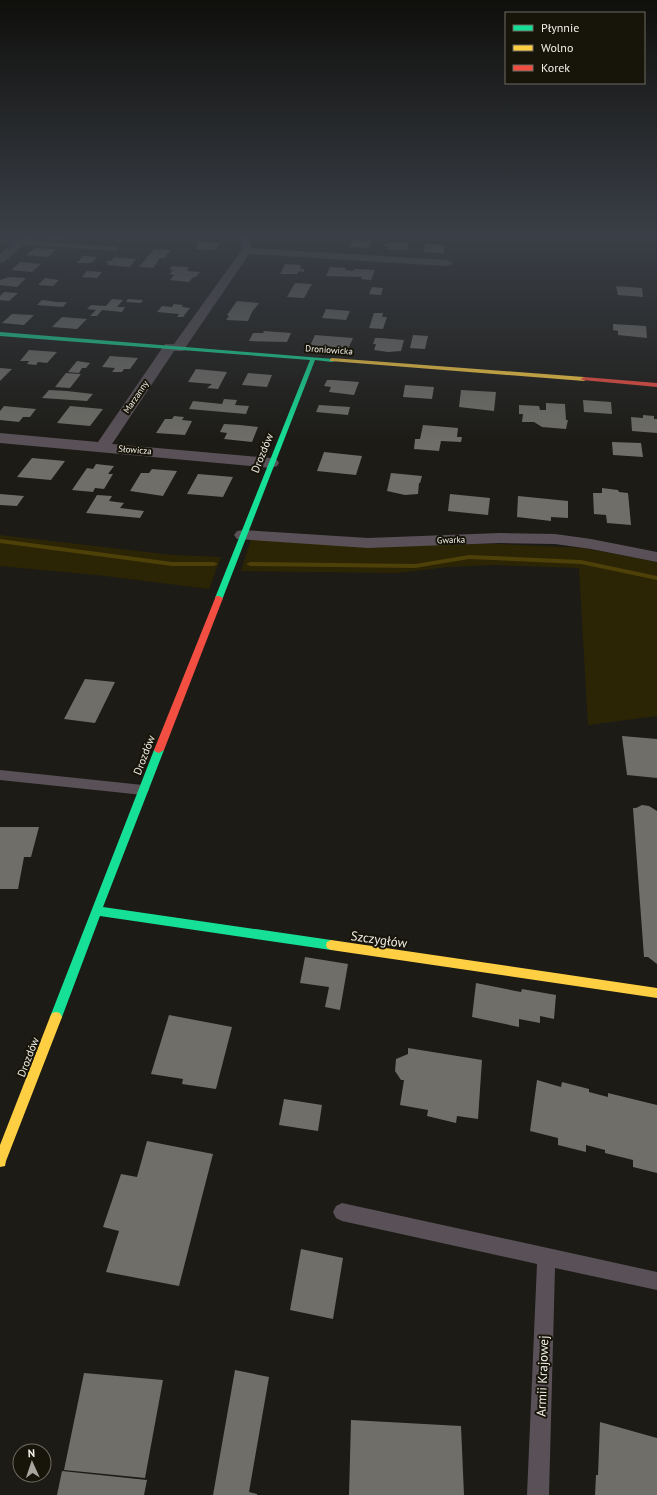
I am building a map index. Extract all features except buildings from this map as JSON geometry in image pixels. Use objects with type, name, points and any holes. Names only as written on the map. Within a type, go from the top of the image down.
[{"type":"street","name":"Marzanny","points":[[102,447],[206,305]]},
{"type":"street","name":"Droniowicka","points":[[0,334],[657,385]]},
{"type":"street","name":"Drozdów","points":[[0,1161],[143,790],[313,359]]},
{"type":"street","name":"Słowicza","points":[[0,438],[271,463]]},
{"type":"street","name":"Gwarka","points":[[243,536],[368,543],[500,538],[555,539],[591,544],[657,557]]},
{"type":"street","name":"Szczygłów","points":[[97,911],[657,993]]},
{"type":"lane","points":[[0,776],[143,790]]},
{"type":"lane","points":[[342,1212],[657,1281]]},
{"type":"lane","name":"Armii Krajowej","points":[[538,1495],[546,1257]]},
{"type":"shaded area","points":[[0,535],[172,555],[221,557],[209,589],[97,575],[0,566]]},
{"type":"shaded area","points":[[251,539],[360,545],[499,544],[583,548],[657,562],[657,716],[588,725],[579,568],[493,565],[448,567],[397,573],[241,571]]},
{"type":"waterway","points":[[0,541],[172,564],[214,564]]},
{"type":"waterway","points":[[250,564],[415,566],[469,557],[581,562],[657,578]]},
{"type":"traffic: fast","points":[[0,334],[332,360]]},
{"type":"traffic: fast","points":[[219,598],[313,359]]},
{"type":"traffic: fast","points":[[56,1017],[159,750]]},
{"type":"traffic: fast","points":[[97,911],[331,945]]},
{"type":"traffic: slow","points":[[332,360],[584,379]]},
{"type":"traffic: slow","points":[[331,945],[657,993]]},
{"type":"traffic: slow","points":[[0,1161],[56,1017]]},
{"type":"traffic: jam","points":[[584,379],[657,385]]},
{"type":"traffic: jam","points":[[159,750],[219,598]]}]
